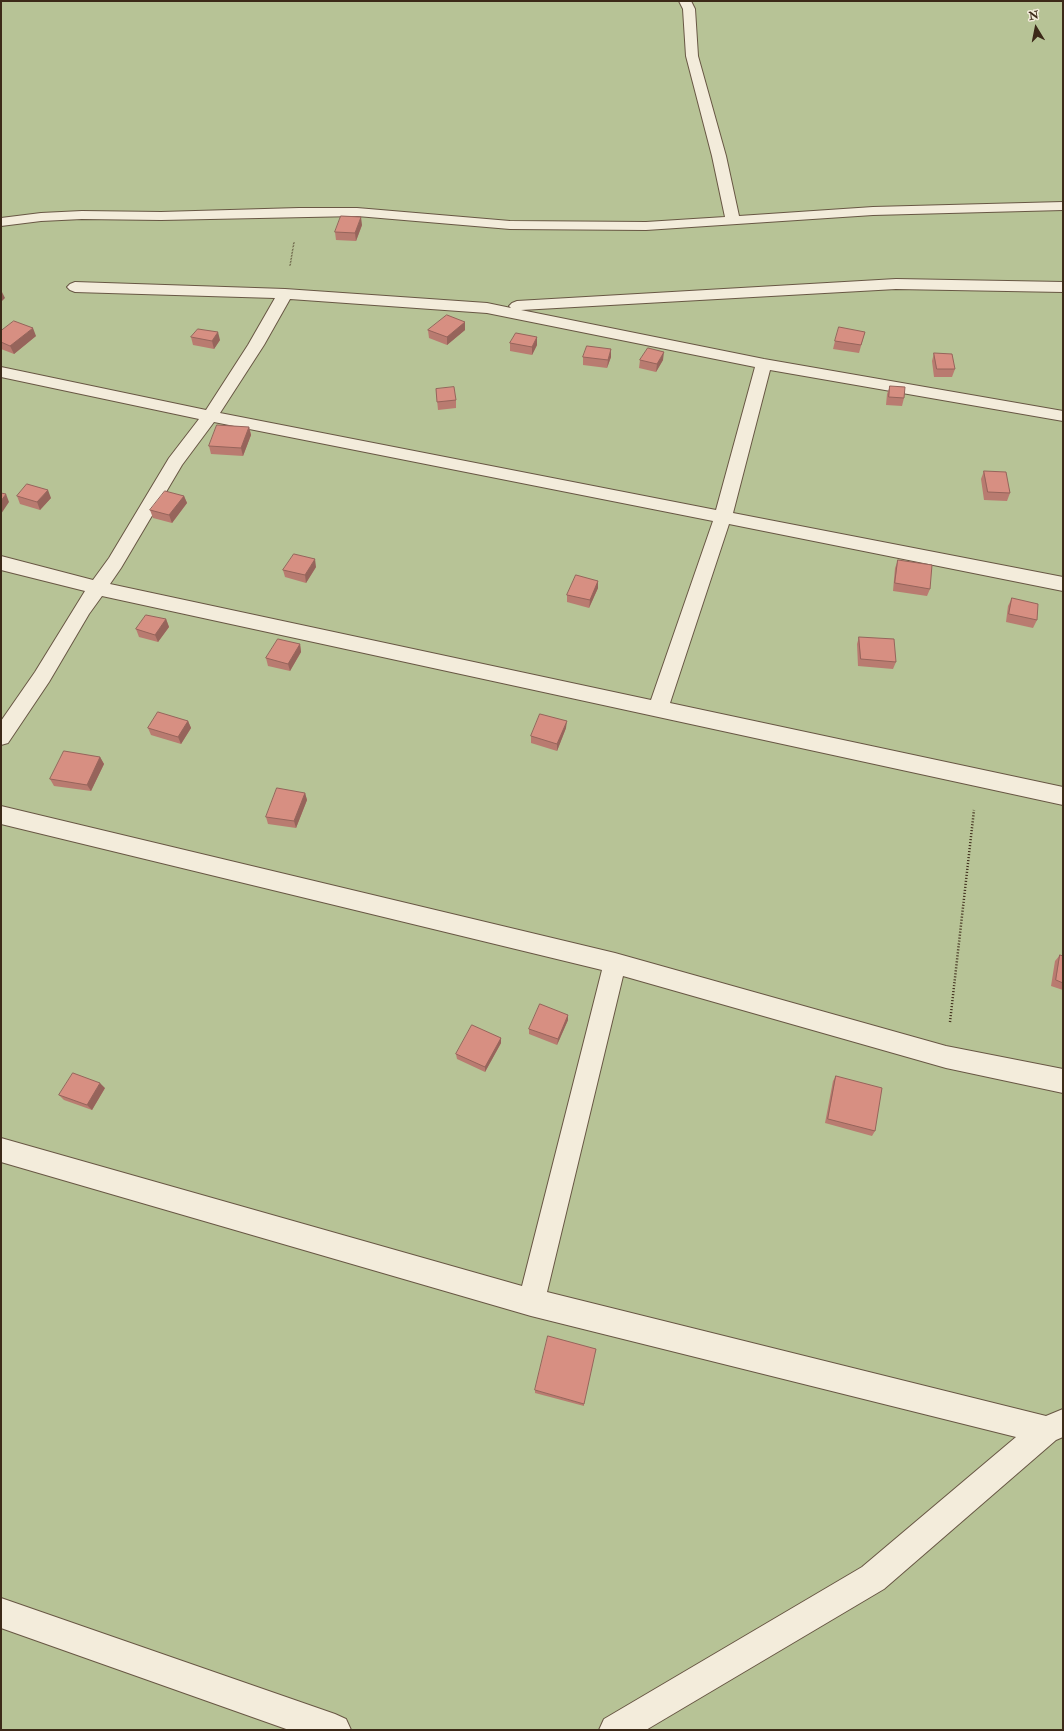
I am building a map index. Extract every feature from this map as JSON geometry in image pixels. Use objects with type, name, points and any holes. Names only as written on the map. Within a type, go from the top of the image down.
[{"type":"street","points":[[685,1],[689,9],[692,56],[719,156],[733,221]]},
{"type":"street","points":[[1,222],[41,217],[82,215],[161,216],[299,212],[364,213],[510,225],[653,225],[873,211],[1063,206]]},
{"type":"street","points":[[75,287],[285,294],[487,308],[896,284],[1063,287]]},
{"type":"street","points":[[1,737],[42,677],[82,609],[115,563],[175,462],[210,416],[256,345],[285,294]]},
{"type":"street","points":[[487,308],[764,364],[1063,416]]},
{"type":"street","points":[[658,709],[723,517],[764,364]]},
{"type":"street","points":[[1,372],[210,416],[1063,584]]},
{"type":"street","points":[[1,563],[97,588],[1063,796]]},
{"type":"street","points":[[1,815],[615,963],[946,1057],[1063,1081]]},
{"type":"street","points":[[531,1302],[615,963]]},
{"type":"street","points":[[1,1150],[531,1302],[1054,1426]]},
{"type":"street","points":[[615,1730],[873,1578],[1054,1426]]},
{"type":"street","points":[[1,1613],[335,1730]]},
{"type":"path","points":[[285,294],[299,212]]},
{"type":"path","points":[[946,1057],[978,778]]},
{"type":"green space","points":[[1,1],[1063,1],[1063,1730],[1,1730]]},
{"type":"building","points":[[341,216],[361,217],[355,233],[335,232]]},
{"type":"building","points":[[447,315],[465,322],[447,337],[428,330]]},
{"type":"building","points":[[14,321],[33,328],[10,346],[1,342],[1,331]]},
{"type":"building","points":[[839,327],[865,332],[861,345],[835,341]]},
{"type":"building","points":[[198,329],[218,332],[212,341],[191,337]]},
{"type":"building","points":[[516,333],[537,337],[532,347],[510,343]]},
{"type":"building","points":[[587,346],[611,349],[608,360],[583,357]]},
{"type":"building","points":[[648,348],[664,352],[657,364],[640,360]]},
{"type":"building","points":[[934,353],[952,354],[955,369],[937,369]]},
{"type":"building","points":[[890,386],[905,387],[904,398],[889,397]]},
{"type":"building","points":[[454,387],[456,400],[437,402],[436,389]]},
{"type":"building","points":[[217,425],[249,427],[241,448],[209,446]]},
{"type":"building","points":[[984,471],[1006,472],[1010,493],[988,492]]},
{"type":"building","points":[[27,484],[48,490],[37,502],[17,496]]},
{"type":"building","points":[[165,491],[184,496],[169,515],[150,510]]},
{"type":"building","points":[[1,493],[6,494],[1,501]]},
{"type":"building","points":[[294,554],[315,559],[305,575],[283,570]]},
{"type":"building","points":[[898,560],[932,565],[930,589],[895,583]]},
{"type":"building","points":[[576,575],[598,581],[590,600],[567,595]]},
{"type":"building","points":[[1012,598],[1038,604],[1037,620],[1009,614]]},
{"type":"building","points":[[146,615],[166,619],[155,635],[136,629]]},
{"type":"building","points":[[859,637],[894,639],[896,662],[861,659]]},
{"type":"building","points":[[278,639],[300,644],[288,664],[266,658]]},
{"type":"building","points":[[158,712],[188,721],[178,737],[148,728]]},
{"type":"building","points":[[540,714],[567,721],[557,744],[531,736]]},
{"type":"building","points":[[64,751],[100,757],[87,785],[50,779]]},
{"type":"building","points":[[277,788],[305,793],[294,821],[266,817]]},
{"type":"building","points":[[1060,955],[1063,956],[1063,983],[1056,980]]},
{"type":"building","points":[[540,1004],[568,1015],[558,1039],[529,1029]]},
{"type":"building","points":[[472,1025],[501,1038],[485,1067],[456,1054]]},
{"type":"building","points":[[73,1073],[100,1083],[87,1105],[59,1095]]},
{"type":"building","points":[[836,1076],[882,1088],[875,1131],[828,1119]]},
{"type":"building","points":[[548,1336],[596,1349],[584,1404],[535,1390]]}]
